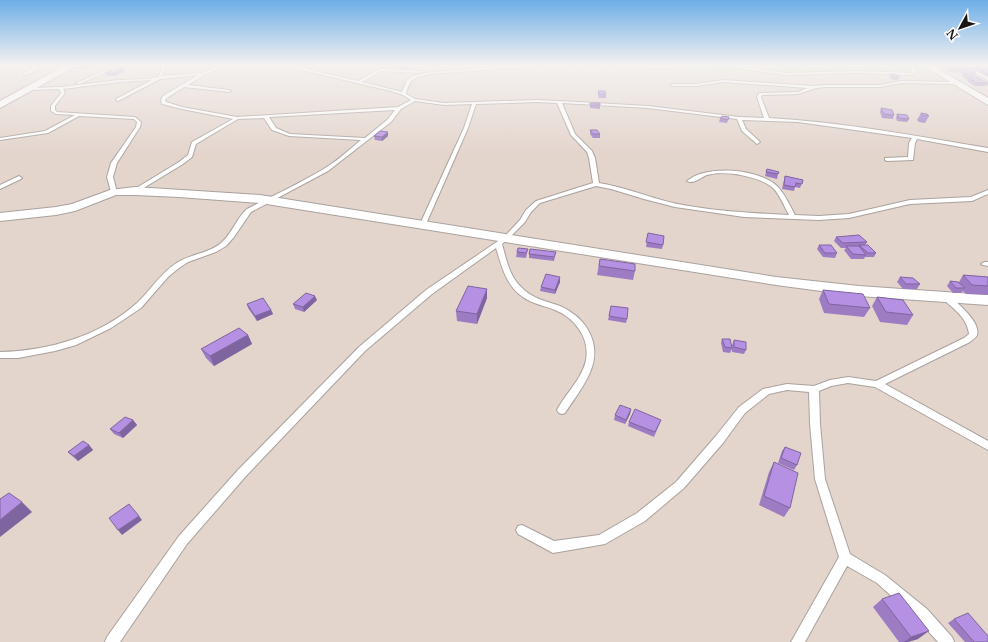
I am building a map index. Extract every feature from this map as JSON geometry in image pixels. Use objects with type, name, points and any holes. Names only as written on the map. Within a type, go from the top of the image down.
[{"type":"street","points":[[2,103],[19,95]]},
{"type":"street","points":[[976,95],[988,102]]},
{"type":"street","points":[[0,217],[56,211],[75,207],[114,192],[135,191],[179,193],[269,201],[423,224],[502,240],[776,281],[859,291],[988,300]]},
{"type":"lane","points":[[61,95],[53,106],[53,111],[56,113],[136,118],[140,122],[114,163],[110,177],[114,192]]},
{"type":"lane","points":[[118,100],[127,95]]},
{"type":"lane","points":[[169,95],[163,100],[164,103],[182,108],[237,118],[398,108],[414,100]]},
{"type":"lane","points":[[406,95],[414,100],[444,104],[537,101],[559,102],[648,107],[739,118],[798,121],[915,137],[988,150]]},
{"type":"lane","points":[[759,95],[767,119]]},
{"type":"lane","points":[[559,102],[573,135],[589,151],[592,158],[596,184]]},
{"type":"lane","points":[[423,224],[466,128],[474,104]]},
{"type":"lane","points":[[0,355],[34,352],[70,343],[91,336],[110,326],[139,306],[157,284],[177,265],[219,247],[234,235],[241,221],[249,211],[326,170],[389,121],[395,115],[398,108]]},
{"type":"lane","points":[[0,139],[46,132],[78,115]]},
{"type":"lane","points":[[266,117],[274,129],[289,134],[364,139]]},
{"type":"lane","points":[[135,191],[181,164],[190,156],[194,143],[237,118]]},
{"type":"lane","points":[[739,118],[744,130],[757,142]]},
{"type":"lane","points":[[887,159],[911,159],[912,143],[915,137]]},
{"type":"lane","points":[[690,181],[711,172],[722,172],[753,177],[768,182],[775,187],[794,217]]},
{"type":"lane","points":[[0,187],[19,178]]},
{"type":"lane","points":[[112,642],[182,540],[242,474],[362,349],[429,292],[502,240],[523,221],[528,211],[538,202],[596,184],[612,187],[675,206],[744,215],[819,218],[849,216],[910,202],[972,199],[988,192]]},
{"type":"lane","points":[[502,240],[509,275],[516,288],[527,297],[558,309],[570,316],[580,324],[588,334],[592,346],[592,356],[588,368],[562,410]]},
{"type":"lane","points":[[877,384],[968,340],[973,335],[973,327],[970,320],[947,298]]},
{"type":"lane","points":[[522,530],[553,547],[601,540],[641,517],[680,485],[719,440],[742,410],[766,391],[787,387],[814,389],[830,383],[848,380],[877,384],[988,446]]},
{"type":"lane","points":[[814,389],[815,424],[820,479],[844,558],[881,579],[922,614],[947,642]]},
{"type":"lane","points":[[798,642],[844,558]]},
{"type":"shaded area","points":[[0,95],[988,95],[988,642],[0,642]]},
{"type":"building","points":[[590,103],[600,103],[600,105],[590,105]]},
{"type":"building","points":[[881,108],[892,110],[894,115],[884,114]]},
{"type":"building","points":[[921,113],[927,114],[929,116],[922,115]]},
{"type":"building","points":[[897,114],[907,115],[909,119],[899,118]]},
{"type":"building","points":[[722,116],[729,117],[728,120],[720,118]]},
{"type":"building","points":[[590,130],[597,130],[600,134],[593,134]]},
{"type":"building","points":[[380,131],[388,132],[382,137],[374,136]]},
{"type":"building","points":[[767,169],[779,172],[778,174],[766,172]]},
{"type":"building","points":[[785,176],[803,180],[802,184],[796,183],[795,187],[784,185]]},
{"type":"building","points":[[648,233],[664,236],[663,245],[646,242]]},
{"type":"building","points":[[859,235],[867,242],[843,243],[836,237]]},
{"type":"building","points":[[819,245],[831,245],[837,253],[825,253]]},
{"type":"building","points":[[859,245],[868,245],[876,253],[868,253]]},
{"type":"building","points":[[846,246],[859,246],[866,255],[853,254]]},
{"type":"building","points":[[518,248],[528,249],[526,253],[517,252]]},
{"type":"building","points":[[530,249],[556,252],[554,257],[529,254]]},
{"type":"building","points":[[600,259],[635,264],[635,271],[599,266]]},
{"type":"building","points":[[546,274],[560,277],[555,290],[541,287]]},
{"type":"building","points":[[963,275],[988,277],[988,286],[972,285]]},
{"type":"building","points":[[900,277],[913,278],[920,284],[906,284]]},
{"type":"building","points":[[950,281],[958,282],[965,288],[956,288]]},
{"type":"building","points":[[468,286],[487,289],[477,314],[456,311]]},
{"type":"building","points":[[823,290],[863,294],[870,308],[829,304]]},
{"type":"building","points":[[306,293],[315,296],[303,307],[293,304]]},
{"type":"building","points":[[877,297],[903,300],[913,315],[886,312]]},
{"type":"building","points":[[263,298],[271,310],[255,316],[247,304]]},
{"type":"building","points":[[611,306],[628,308],[627,319],[609,316]]},
{"type":"building","points":[[239,328],[248,335],[210,356],[201,349]]},
{"type":"building","points":[[722,339],[730,339],[732,348],[725,347]]},
{"type":"building","points":[[734,340],[746,342],[746,350],[734,347]]},
{"type":"building","points":[[620,405],[631,409],[626,420],[615,415]]},
{"type":"building","points":[[635,409],[661,420],[655,432],[629,422]]},
{"type":"building","points":[[125,417],[133,420],[119,433],[110,429]]},
{"type":"building","points":[[83,441],[89,445],[74,456],[68,452]]},
{"type":"building","points":[[785,447],[801,453],[797,465],[781,458]]},
{"type":"building","points":[[774,462],[798,473],[790,508],[764,496]]},
{"type":"building","points":[[9,493],[22,502],[0,520],[0,499]]},
{"type":"building","points":[[129,504],[139,516],[118,530],[109,518]]},
{"type":"building","points":[[899,593],[929,631],[911,637],[882,599]]},
{"type":"building","points":[[968,613],[988,636],[988,642],[974,642],[954,619]]}]
